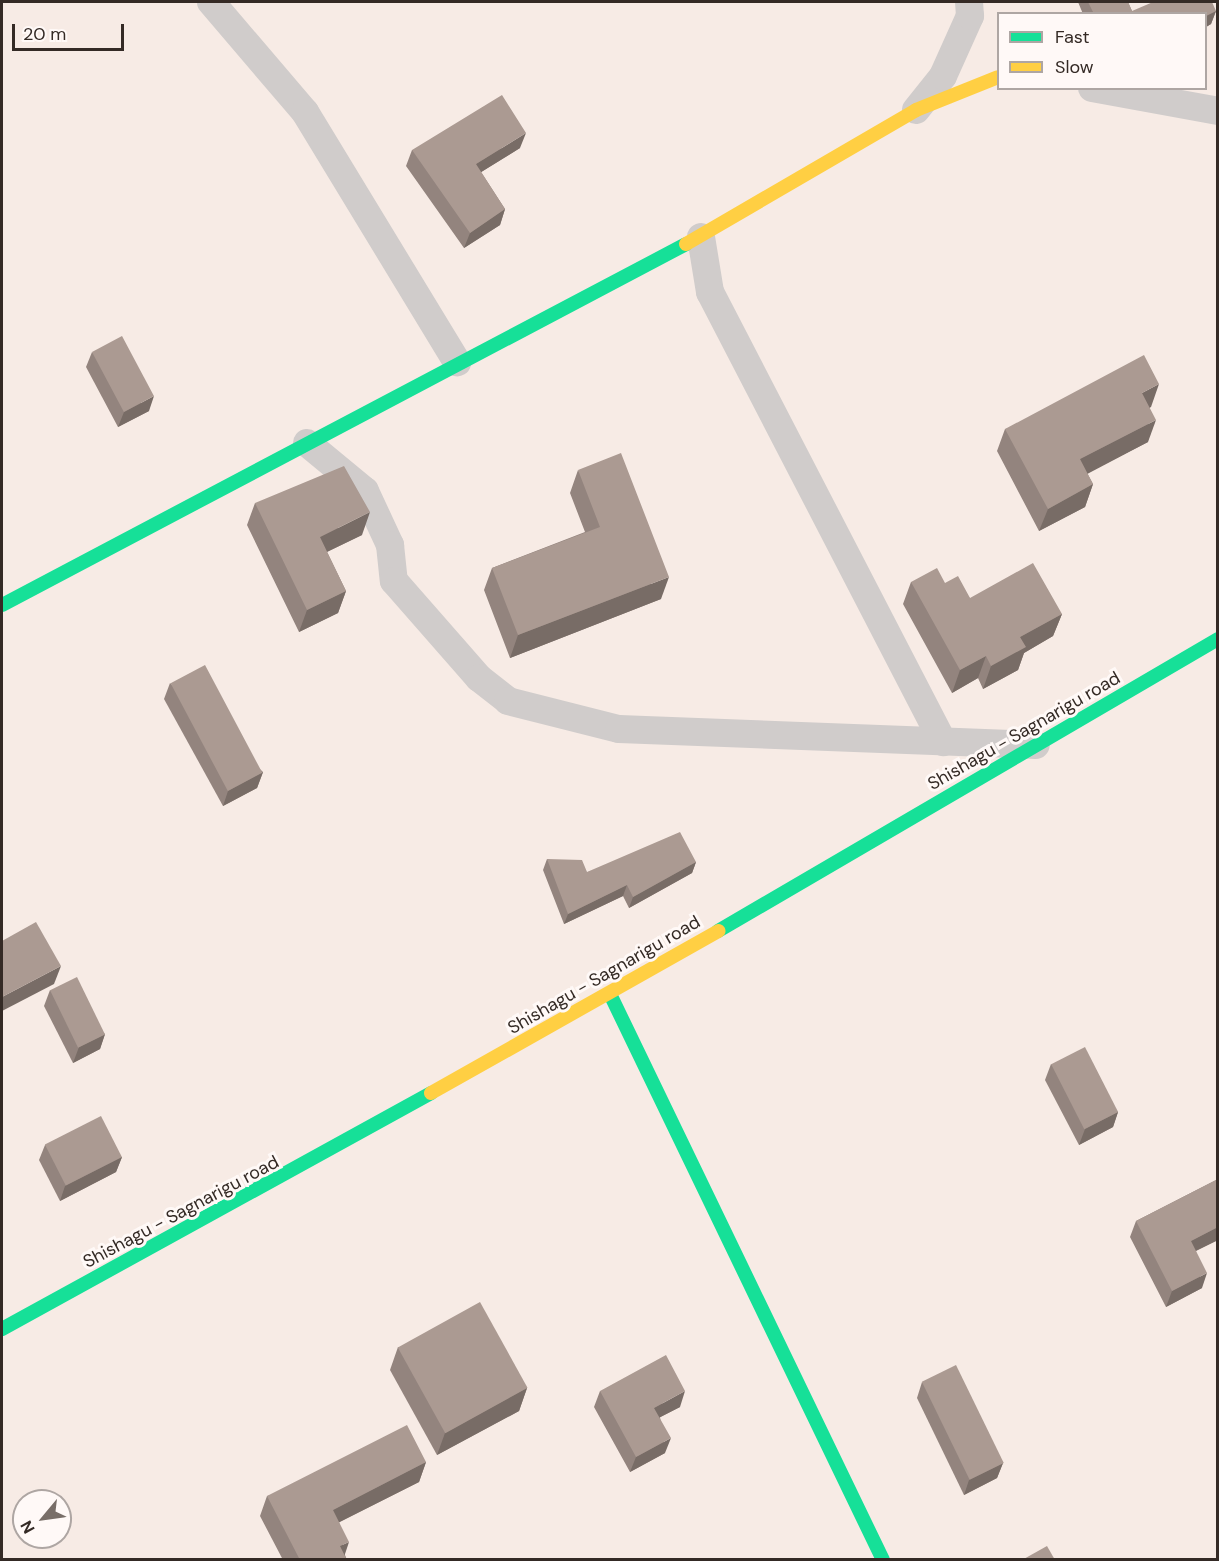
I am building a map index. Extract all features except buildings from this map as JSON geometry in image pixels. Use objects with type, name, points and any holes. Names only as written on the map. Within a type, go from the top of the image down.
[{"type":"street","points":[[211,2],[305,112],[458,362]]},
{"type":"street","points":[[916,110],[943,76],[970,16],[969,2]]},
{"type":"street","points":[[2,605],[458,362],[700,237],[916,110],[997,78]]},
{"type":"street","points":[[1103,90],[1218,111]]},
{"type":"street","points":[[700,237],[710,292],[944,742]]},
{"type":"street","points":[[307,442],[365,491],[390,545],[394,581],[479,678],[508,701],[619,729],[1036,745]]},
{"type":"street","name":"Shishagu - Sagnarigu road","points":[[2,1329],[609,994],[1217,641]]},
{"type":"street","points":[[609,994],[883,1560]]},
{"type":"traffic: fast","points":[[2,605],[686,244]]},
{"type":"traffic: fast","points":[[718,931],[1218,639]]},
{"type":"traffic: fast","points":[[610,994],[883,1560]]},
{"type":"traffic: fast","points":[[2,1329],[431,1093]]},
{"type":"traffic: slow","points":[[686,244],[916,110],[997,77]]},
{"type":"traffic: slow","points":[[431,1093],[718,931]]}]
